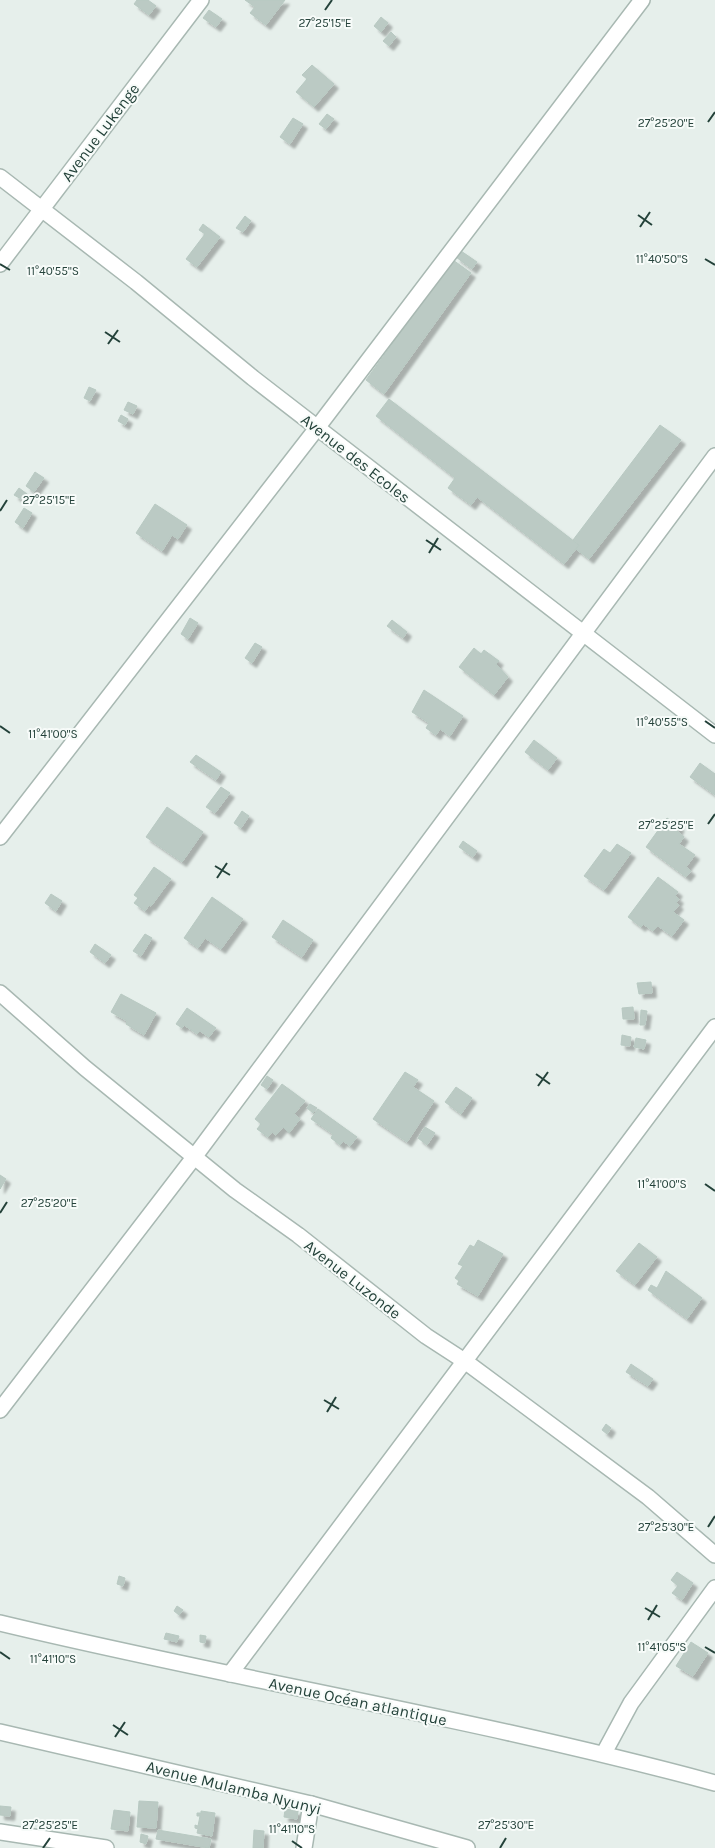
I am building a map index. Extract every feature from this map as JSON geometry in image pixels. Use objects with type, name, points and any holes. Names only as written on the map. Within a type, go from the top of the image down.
[{"type":"street","name":"Avenue Lukenge","points":[[0,264],[201,0]]},
{"type":"street","points":[[0,836],[317,428],[642,0]]},
{"type":"street","name":"Avenue des Ecoles","points":[[0,176],[136,282],[317,428],[585,632],[715,736]]},
{"type":"street","points":[[0,1410],[194,1156],[715,456]]},
{"type":"street","name":"Avenue Luzonde","points":[[0,993],[85,1068],[235,1190],[298,1235],[426,1336],[466,1362],[648,1497],[715,1555]]},
{"type":"street","points":[[230,1674],[715,1028]]},
{"type":"street","points":[[604,1753],[631,1702],[715,1588]]},
{"type":"street","name":"Avenue Océan atlantique","points":[[0,1623],[124,1653],[604,1753],[715,1783]]},
{"type":"street","name":"Avenue Mulamba Nyunyi","points":[[0,1732],[310,1804],[467,1848]]},
{"type":"street","points":[[304,1848],[310,1804]]},
{"type":"street","points":[[0,1832],[106,1848]]},
{"type":"building","points":[[137,0],[148,0],[156,6],[149,15],[134,4]]},
{"type":"building","points":[[245,0],[285,0],[266,25],[250,13],[255,7]]},
{"type":"building","points":[[209,10],[222,19],[216,27],[203,18]]},
{"type":"building","points":[[381,17],[388,23],[381,32],[374,26]]},
{"type":"building","points":[[391,32],[396,37],[389,46],[383,41]]},
{"type":"building","points":[[312,65],[334,84],[314,107],[296,92],[307,79],[302,75]]},
{"type":"building","points":[[327,114],[334,119],[326,129],[319,124]]},
{"type":"building","points":[[293,118],[303,124],[290,144],[280,137]]},
{"type":"building","points":[[245,216],[251,221],[243,232],[236,228]]},
{"type":"building","points":[[203,224],[220,237],[197,267],[186,259],[205,234],[199,230]]},
{"type":"building","points":[[461,251],[477,262],[472,269],[456,257]]},
{"type":"building","points":[[453,260],[471,273],[384,394],[366,380]]},
{"type":"building","points":[[89,387],[96,390],[90,401],[84,398]]},
{"type":"building","points":[[389,399],[579,545],[564,564],[477,497],[471,505],[448,488],[455,478],[376,416]]},
{"type":"building","points":[[128,402],[137,406],[133,414],[124,410]]},
{"type":"building","points":[[121,415],[128,419],[125,425],[118,421]]},
{"type":"building","points":[[660,425],[681,440],[589,559],[576,549],[579,545],[573,540]]},
{"type":"building","points":[[35,472],[44,478],[34,492],[26,486]]},
{"type":"building","points":[[19,488],[27,494],[23,500],[14,495]]},
{"type":"building","points":[[155,504],[187,525],[178,539],[172,535],[162,551],[136,533]]},
{"type":"building","points":[[24,508],[32,513],[23,528],[15,522]]},
{"type":"building","points":[[190,618],[198,623],[188,639],[181,634]]},
{"type":"building","points":[[392,620],[407,632],[403,638],[387,626]]},
{"type":"building","points":[[255,643],[262,647],[252,663],[245,658]]},
{"type":"building","points":[[474,648],[481,654],[484,650],[499,661],[496,664],[508,677],[494,695],[459,667]]},
{"type":"building","points":[[424,690],[463,716],[450,736],[440,729],[436,735],[426,728],[429,723],[412,712]]},
{"type":"building","points":[[534,740],[557,758],[548,770],[525,752]]},
{"type":"building","points":[[196,755],[221,772],[216,780],[190,762]]},
{"type":"building","points":[[700,763],[715,774],[715,795],[690,777]]},
{"type":"building","points":[[221,787],[230,793],[215,813],[206,807]]},
{"type":"building","points":[[167,807],[203,832],[182,862],[146,837]]},
{"type":"building","points":[[242,811],[249,816],[241,828],[234,823]]},
{"type":"building","points":[[667,818],[680,827],[677,831],[684,837],[679,844],[695,855],[686,867],[691,871],[686,877],[646,847]]},
{"type":"building","points":[[463,841],[477,851],[473,857],[459,847]]},
{"type":"building","points":[[617,844],[631,853],[604,890],[584,876],[604,849],[610,853]]},
{"type":"building","points":[[154,867],[171,879],[151,906],[149,905],[145,911],[134,903],[138,898],[134,895]]},
{"type":"building","points":[[658,877],[678,892],[675,896],[679,899],[676,903],[679,905],[673,912],[684,920],[672,936],[658,926],[653,931],[643,924],[641,927],[628,917]]},
{"type":"building","points":[[51,894],[62,901],[56,911],[45,903]]},
{"type":"building","points":[[212,897],[243,919],[221,949],[205,938],[198,948],[184,938]]},
{"type":"building","points":[[283,920],[313,940],[302,957],[272,937]]},
{"type":"building","points":[[145,934],[152,938],[141,956],[133,951]]},
{"type":"building","points":[[95,944],[111,955],[105,963],[90,952]]},
{"type":"building","points":[[651,982],[652,993],[639,994],[637,983]]},
{"type":"building","points":[[121,994],[156,1013],[144,1035],[126,1024],[127,1021],[111,1012]]},
{"type":"building","points":[[633,1007],[634,1019],[623,1019],[622,1008]]},
{"type":"building","points":[[187,1008],[216,1028],[209,1037],[200,1031],[197,1034],[184,1025],[182,1028],[176,1024]]},
{"type":"building","points":[[641,1010],[647,1011],[645,1025],[640,1025]]},
{"type":"building","points":[[622,1035],[631,1037],[630,1046],[621,1045]]},
{"type":"building","points":[[636,1038],[646,1040],[644,1049],[634,1047]]},
{"type":"building","points":[[405,1072],[418,1080],[413,1087],[434,1101],[407,1142],[373,1119]]},
{"type":"building","points":[[267,1076],[273,1080],[267,1089],[261,1085]]},
{"type":"building","points":[[282,1084],[305,1101],[294,1114],[300,1119],[289,1133],[283,1127],[276,1135],[272,1132],[268,1137],[257,1129],[261,1124],[255,1119]]},
{"type":"building","points":[[456,1087],[472,1098],[461,1114],[445,1102]]},
{"type":"building","points":[[310,1104],[317,1108],[313,1113],[307,1108]]},
{"type":"building","points":[[318,1109],[357,1137],[350,1146],[343,1141],[340,1145],[331,1138],[333,1134],[311,1119]]},
{"type":"building","points":[[425,1127],[435,1133],[427,1145],[418,1138]]},
{"type":"building","points":[[0,1175],[6,1179],[0,1189]]},
{"type":"building","points":[[478,1240],[503,1254],[478,1296],[457,1284],[459,1281],[455,1278],[463,1266],[458,1264],[470,1245],[474,1247]]},
{"type":"building","points":[[639,1243],[657,1257],[635,1285],[616,1271]]},
{"type":"building","points":[[666,1271],[702,1298],[687,1319],[648,1290],[651,1285],[657,1288]]},
{"type":"building","points":[[631,1364],[653,1379],[648,1386],[626,1372]]},
{"type":"building","points":[[606,1424],[611,1428],[607,1434],[602,1430]]},
{"type":"building","points":[[677,1572],[693,1583],[682,1600],[672,1593],[678,1586],[671,1580]]},
{"type":"building","points":[[119,1576],[125,1578],[123,1586],[117,1584]]},
{"type":"building","points":[[177,1606],[183,1610],[179,1615],[174,1611]]},
{"type":"building","points":[[166,1633],[179,1636],[177,1642],[164,1639]]},
{"type":"building","points":[[200,1635],[206,1636],[205,1643],[200,1642]]},
{"type":"building","points":[[691,1642],[708,1653],[693,1676],[676,1666]]},
{"type":"building","points":[[139,1801],[158,1802],[156,1828],[137,1827]]},
{"type":"building","points":[[0,1806],[11,1807],[10,1816],[0,1815]]},
{"type":"building","points":[[285,1809],[298,1811],[297,1819],[284,1817]]},
{"type":"building","points":[[114,1810],[130,1812],[128,1831],[111,1829]]},
{"type":"building","points":[[201,1811],[215,1813],[212,1836],[197,1833],[198,1829],[195,1828],[195,1825],[198,1826],[200,1816],[197,1816],[197,1813],[201,1813]]},
{"type":"building","points":[[158,1830],[211,1839],[209,1848],[156,1839]]},
{"type":"building","points":[[254,1830],[264,1831],[263,1848],[253,1848]]},
{"type":"building","points":[[141,1834],[148,1836],[146,1844],[140,1842]]}]
